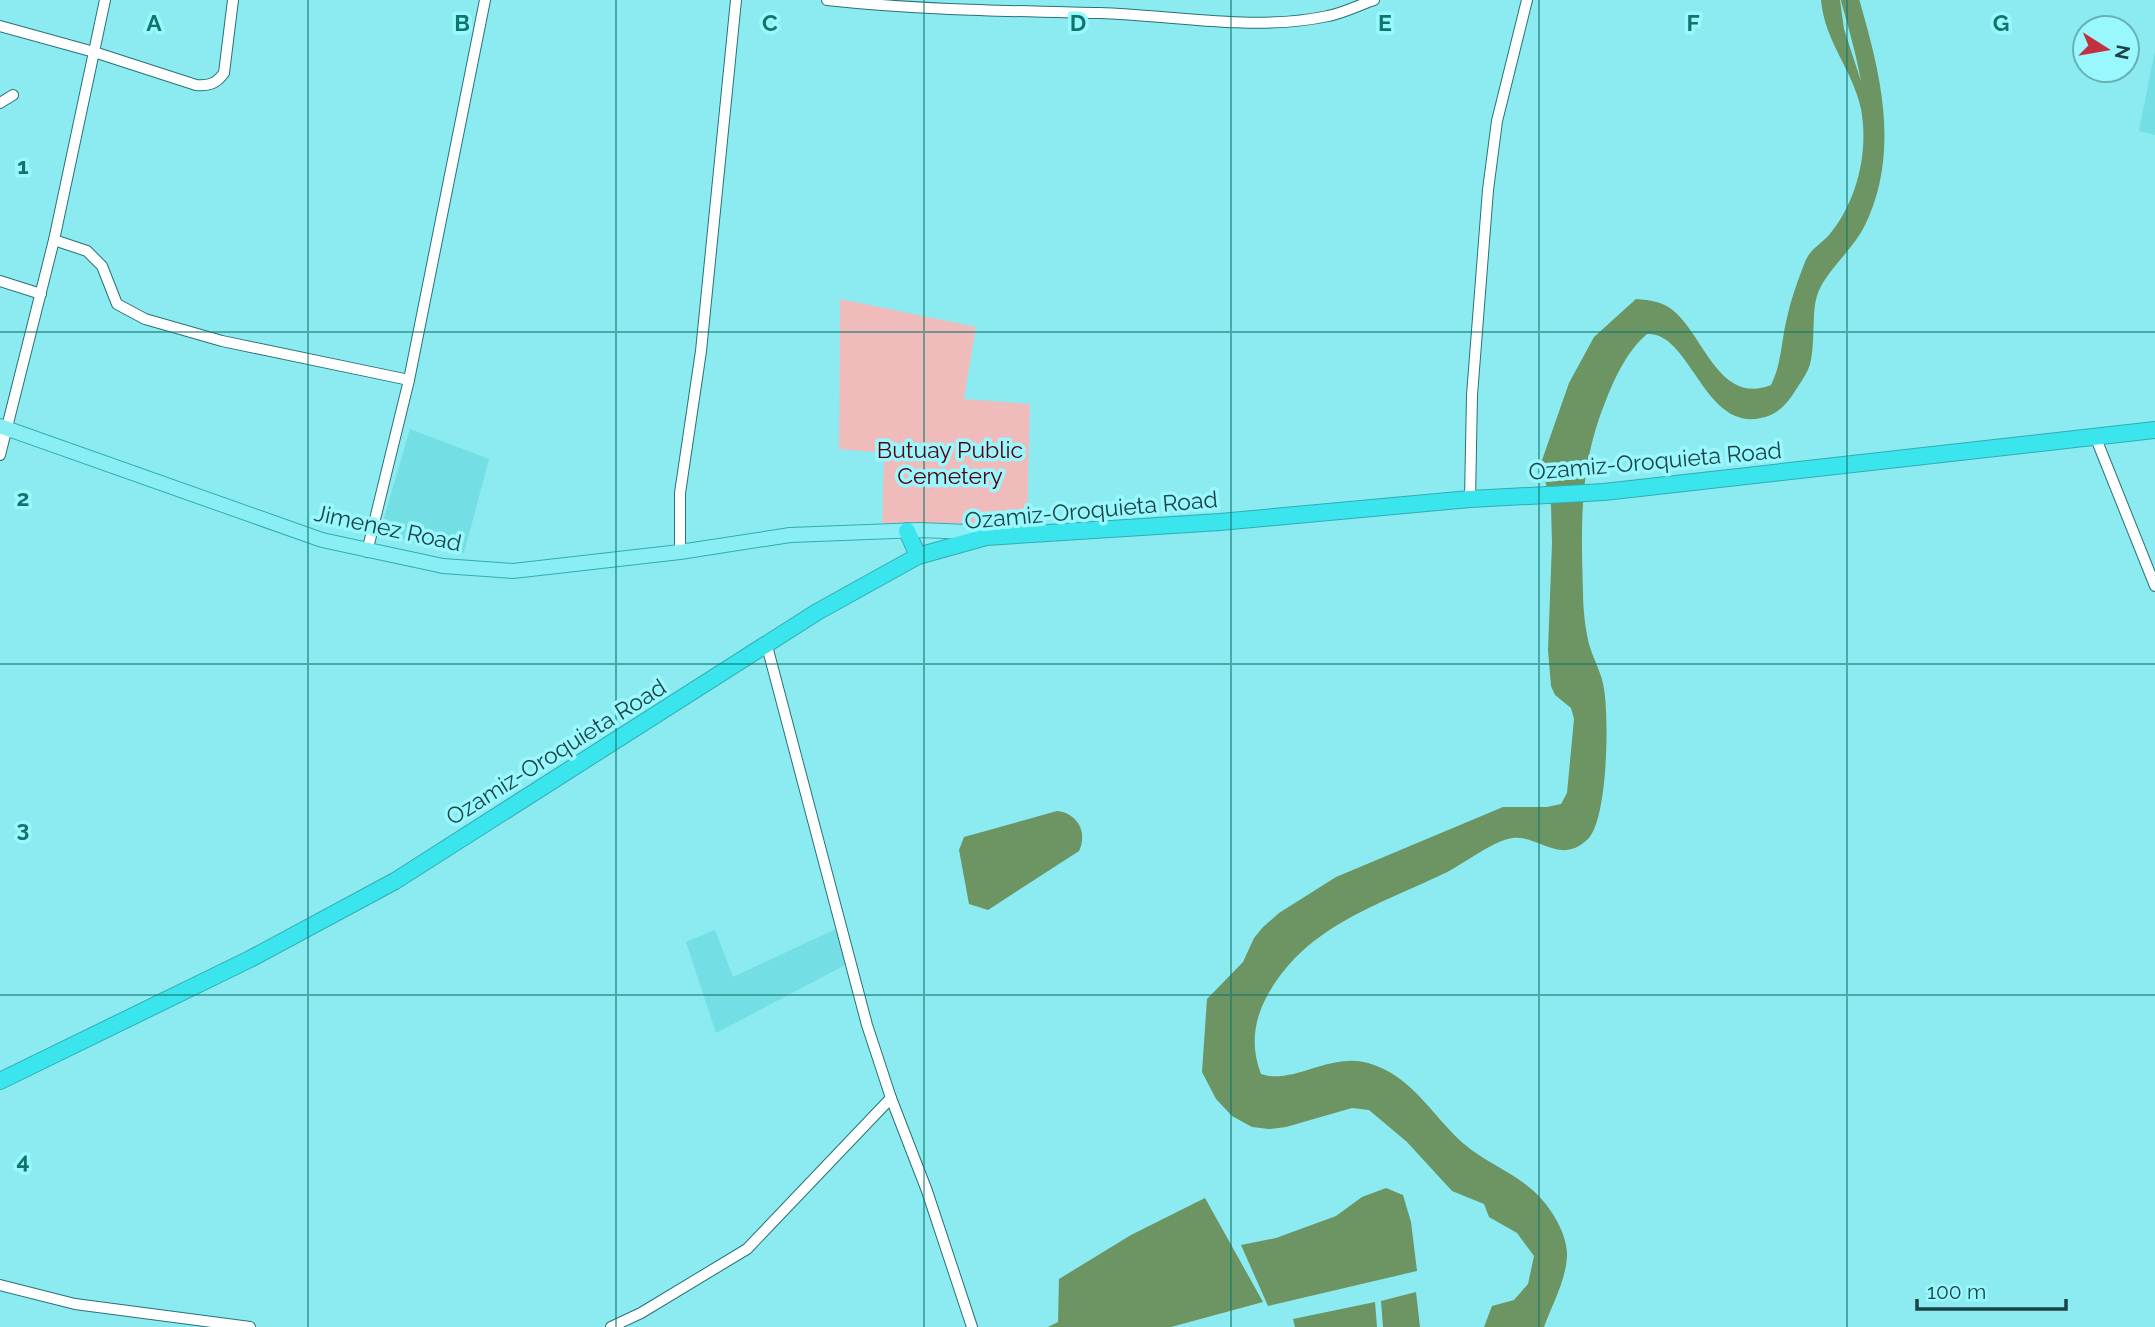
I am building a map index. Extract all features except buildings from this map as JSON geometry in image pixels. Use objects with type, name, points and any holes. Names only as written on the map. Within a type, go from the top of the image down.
[{"type":"highway","name":"Ozamiz-Oroquieta Road","points":[[0,1081],[250,959],[395,881],[817,612],[918,556],[971,539],[1008,534],[1220,522],[1470,499],[1604,492],[2155,430]]},
{"type":"highway","points":[[909,535],[918,556]]},
{"type":"main road","name":"Jimenez Road","points":[[4,427],[186,494],[322,540],[443,566],[513,571],[776,540],[1008,534]]},
{"type":"main road","name":"Jimenez Road","points":[[909,535],[971,539]]},
{"type":"street","points":[[0,455],[4,427],[54,240],[105,0]]},
{"type":"street","points":[[0,26],[94,52],[196,85],[208,86],[218,81],[224,73],[233,0]]},
{"type":"street","points":[[367,551],[409,380],[485,0]]},
{"type":"street","points":[[680,552],[680,493],[701,351],[736,0]]},
{"type":"street","points":[[827,0],[941,10],[1114,14],[1230,21],[1291,21],[1330,16],[1374,0]]},
{"type":"street","points":[[1470,499],[1472,395],[1488,190],[1497,121],[1527,0]]},
{"type":"street","points":[[0,103],[13,95]]},
{"type":"street","points":[[54,240],[87,250],[102,266],[117,304],[145,319],[222,341],[409,380]]},
{"type":"street","points":[[0,281],[41,294]]},
{"type":"street","points":[[2095,436],[2155,586]]},
{"type":"street","points":[[767,646],[847,951],[891,1098],[927,1191],[972,1327]]},
{"type":"street","points":[[611,1327],[641,1313],[747,1249],[891,1098]]},
{"type":"street","points":[[0,1285],[75,1304],[250,1327]]},
{"type":"shaded area","points":[[1821,0],[1840,0],[1844,29],[1872,115],[1871,161],[1868,180],[1852,220],[1808,280],[1794,392],[1784,405],[1772,414],[1761,418],[1742,418],[1725,410],[1711,396],[1675,348],[1662,337],[1647,334],[1623,364],[1597,424],[1586,471],[1582,542],[1585,625],[1603,683],[1606,703],[1603,790],[1595,828],[1588,839],[1578,847],[1568,850],[1549,848],[1522,838],[1505,840],[1451,870],[1343,922],[1300,953],[1266,998],[1258,1017],[1255,1045],[1261,1074],[1286,1075],[1354,1061],[1384,1069],[1409,1087],[1464,1144],[1522,1182],[1537,1194],[1550,1210],[1564,1238],[1567,1256],[1561,1283],[1544,1327],[1484,1327],[1492,1306],[1514,1300],[1528,1284],[1534,1256],[1517,1233],[1489,1217],[1484,1204],[1452,1191],[1407,1142],[1369,1110],[1352,1108],[1286,1127],[1269,1129],[1252,1127],[1232,1116],[1216,1099],[1202,1072],[1207,999],[1243,962],[1254,938],[1263,927],[1279,913],[1336,877],[1503,807],[1547,807],[1561,804],[1567,793],[1574,719],[1571,708],[1555,695],[1551,686],[1548,650],[1551,506],[1541,463],[1569,383],[1594,337],[1636,299],[1657,302],[1676,313],[1716,367],[1739,386],[1754,389],[1771,385],[1791,304],[1805,262],[1812,250],[1839,222],[1854,192],[1862,159],[1861,109],[1852,82],[1828,30]]},
{"type":"shaded area","points":[[2155,51],[2155,135],[2139,131]]},
{"type":"shaded area","points":[[410,429],[489,459],[464,553],[379,535]]},
{"type":"shaded area","points":[[1057,811],[1070,815],[1079,825],[1082,837],[1079,851],[988,910],[969,904],[959,850],[964,837]]},
{"type":"shaded area","points":[[836,929],[847,964],[716,1033],[686,942],[715,930],[733,977]]},
{"type":"shaded area","points":[[1386,1188],[1403,1195],[1411,1222],[1417,1271],[1268,1306],[1241,1245],[1276,1238],[1336,1216],[1362,1197]]},
{"type":"shaded area","points":[[1205,1198],[1263,1302],[1171,1327],[1048,1327],[1058,1322],[1059,1279],[1131,1235]]},
{"type":"shaded area","points":[[1416,1292],[1420,1327],[1383,1327],[1381,1301]]},
{"type":"shaded area","points":[[1375,1302],[1377,1327],[1295,1327],[1293,1319]]},
{"type":"green space","name":"Butuay Public Cemetery","points":[[840,299],[976,327],[964,399],[1030,404],[1027,531],[882,526],[884,453],[839,449]]},
{"type":"waterway","points":[[1785,390],[1801,363],[1808,293],[1822,268],[1856,223],[1867,196],[1873,168],[1875,140],[1871,84],[1850,0]]}]
